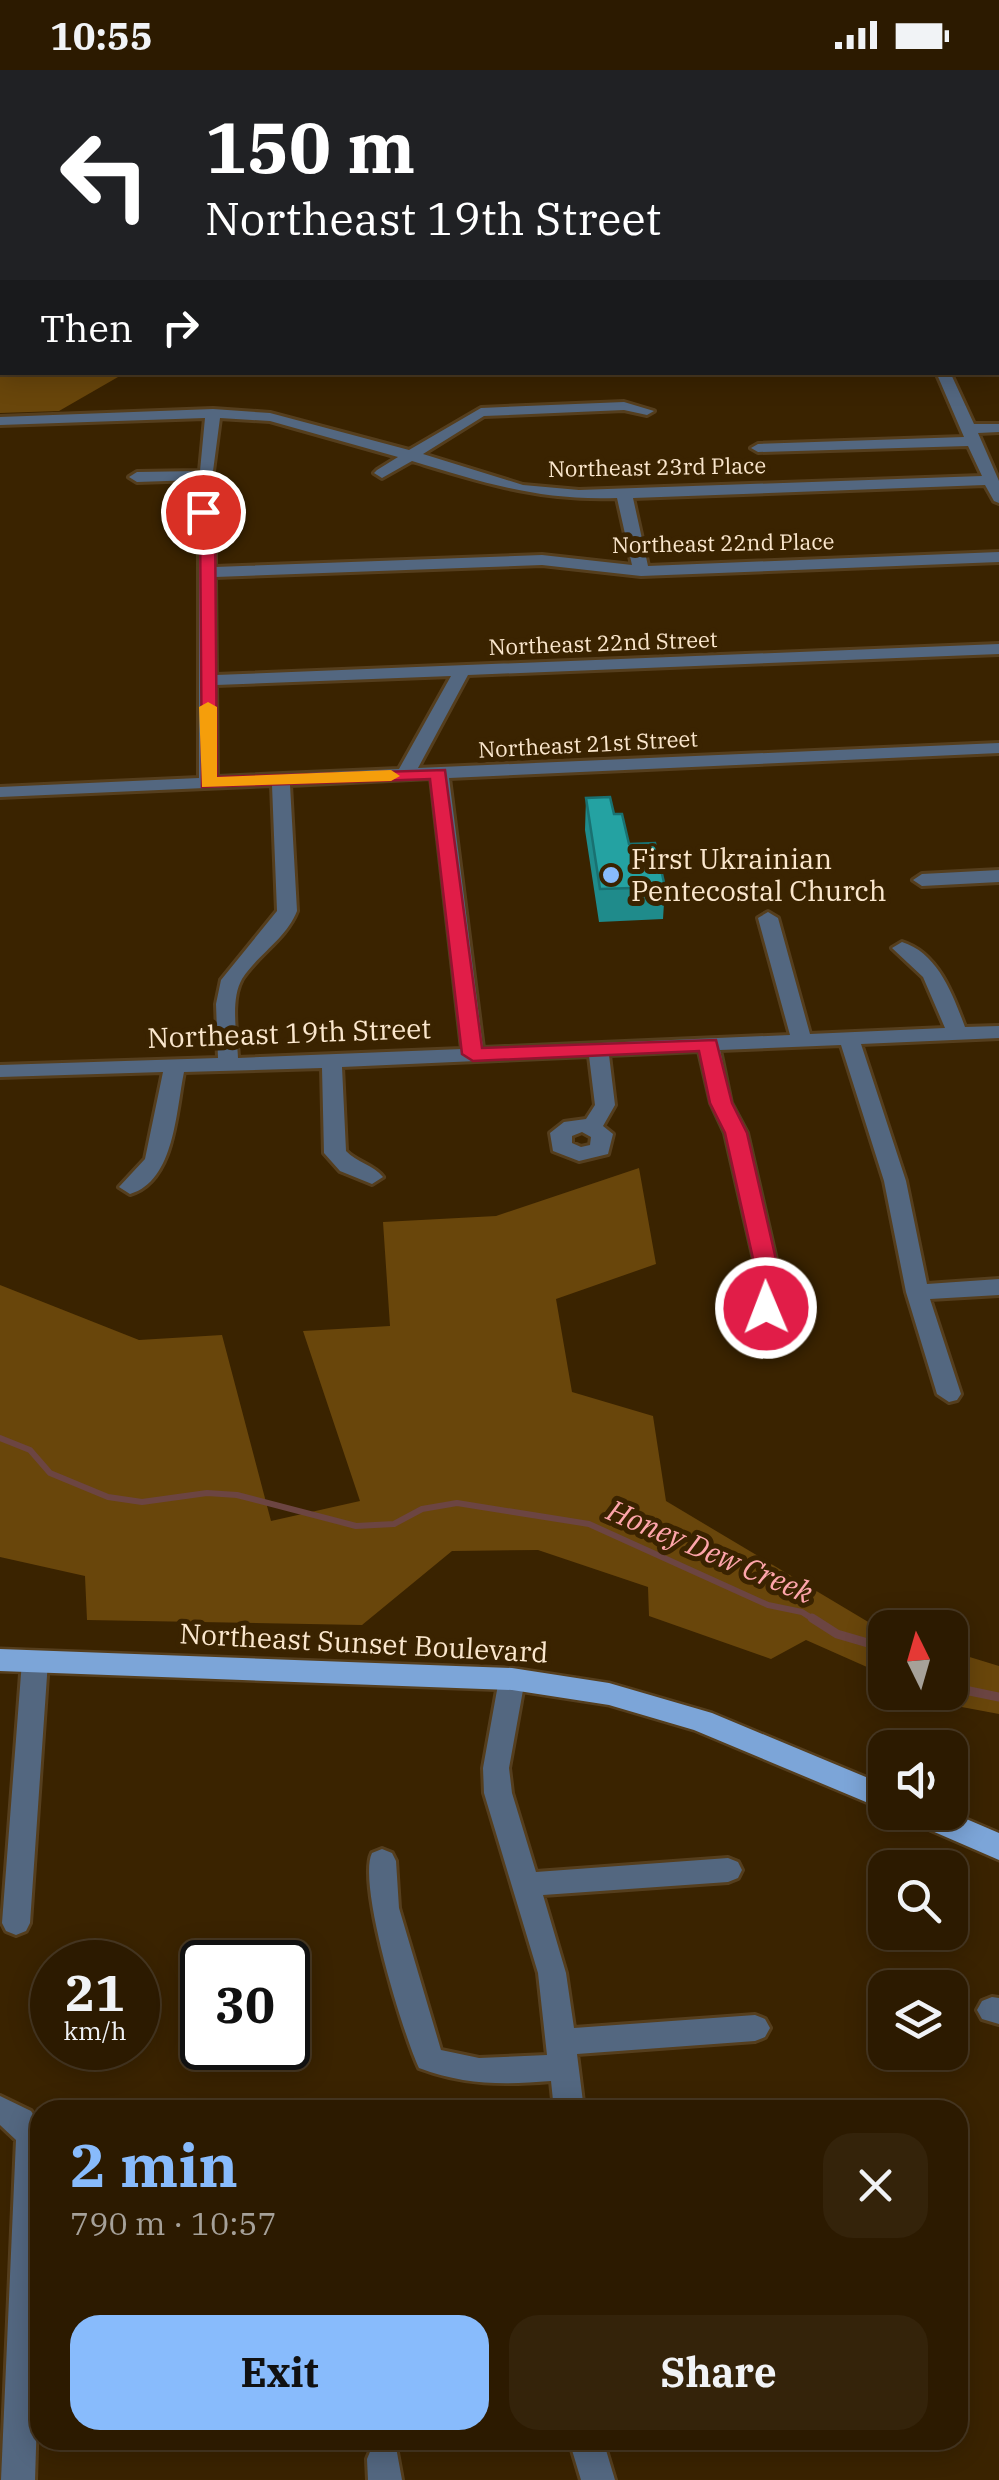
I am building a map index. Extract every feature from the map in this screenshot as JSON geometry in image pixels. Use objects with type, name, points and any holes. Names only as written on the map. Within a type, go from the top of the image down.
[{"type":"main road","name":"Northeast Sunset Boulevard","points":[[0,1660],[512,1679],[609,1694],[702,1721],[868,1791]]},
{"type":"main road","points":[[962,1830],[999,1846]]},
{"type":"street","points":[[944,375],[999,498]]},
{"type":"street","points":[[382,473],[463,420],[492,410],[624,406],[647,411]]},
{"type":"street","points":[[208,783],[204,475],[214,414]]},
{"type":"street","name":"Northeast 23rd Place","points":[[0,421],[214,414],[289,420],[522,489],[580,495],[991,480]]},
{"type":"street","points":[[758,448],[971,435],[999,428]]},
{"type":"street","points":[[137,477],[204,475]]},
{"type":"street","points":[[624,494],[641,571]]},
{"type":"street","name":"Northeast 22nd Place","points":[[208,572],[542,560],[641,571],[999,557]]},
{"type":"street","name":"Northeast 22nd Street","points":[[208,680],[999,650]]},
{"type":"street","points":[[405,775],[462,671]]},
{"type":"street","name":"Northeast 21st Street","points":[[0,792],[999,748]]},
{"type":"street","points":[[439,774],[473,1054]]},
{"type":"street","points":[[228,1064],[226,1004],[231,980],[283,921],[287,911],[281,780]]},
{"type":"street","points":[[922,880],[999,876]]},
{"type":"street","points":[[768,918],[802,1040]]},
{"type":"street","points":[[902,948],[928,966],[937,978],[957,1034]]},
{"type":"street","name":"Northeast 19th Street","points":[[0,1070],[332,1061],[999,1032]]},
{"type":"street","points":[[848,1038],[895,1181],[916,1292],[949,1394]]},
{"type":"street","points":[[708,1044],[721,1103],[736,1133],[772,1290],[766,1308],[750,1323]]},
{"type":"street","points":[[592,1127],[605,1105],[598,1049]]},
{"type":"street","points":[[332,1061],[336,1153],[348,1166],[372,1177]]},
{"type":"street","points":[[130,1187],[155,1161],[174,1065]]},
{"type":"street","points":[[916,1292],[999,1287]]},
{"type":"street","points":[[16,1923],[34,1661]]},
{"type":"street","points":[[512,1679],[497,1780],[552,1973],[569,2100]]},
{"type":"street","points":[[382,1861],[384,1908],[429,2059],[456,2072],[478,2073],[564,2054],[754,2028]]},
{"type":"street","points":[[526,1885],[728,1870]]},
{"type":"street","points":[[10,2115],[30,2135]]},
{"type":"street","points":[[18,2480],[30,2162]]},
{"type":"street","points":[[589,2450],[598,2480]]},
{"type":"shaded area","points":[[0,375],[122,375],[59,411],[0,413]]},
{"type":"shaded area","points":[[639,1168],[656,1264],[556,1299],[572,1392],[653,1416],[666,1501],[868,1622],[868,1667],[806,1640],[771,1659],[649,1616],[648,1587],[538,1550],[452,1551],[362,1625],[87,1620],[85,1576],[0,1557],[0,1285],[139,1340],[222,1335],[271,1521],[360,1501],[303,1331],[390,1326],[383,1222],[496,1216]]},
{"type":"shaded area","points":[[968,1657],[999,1666],[999,1714],[968,1708]]},
{"type":"building","points":[[610,797],[614,814],[622,814],[629,844],[655,843],[665,887],[600,889],[586,798]]},
{"type":"waterway","name":"Honey Dew Creek","points":[[0,1438],[30,1450],[50,1473],[108,1497],[142,1502],[207,1493],[237,1495],[356,1526],[394,1524],[422,1509],[457,1503],[589,1524],[768,1605],[802,1612],[816,1621]]},
{"type":"waterway","name":"Honey Dew Creek","points":[[812,1618],[837,1634],[868,1643]]},
{"type":"waterway","name":"Honey Dew Creek","points":[[968,1691],[999,1697]]},
{"type":"slow traffic","points":[[208,707],[208,783],[391,776]]},
{"type":"place","name":"First Ukrainian Pentecostal Church","points":[[611,875]]},
{"type":"route","points":[[203,512],[208,519],[208,783],[439,774],[473,1054],[708,1044],[721,1103],[736,1133],[772,1290],[766,1308]]}]
